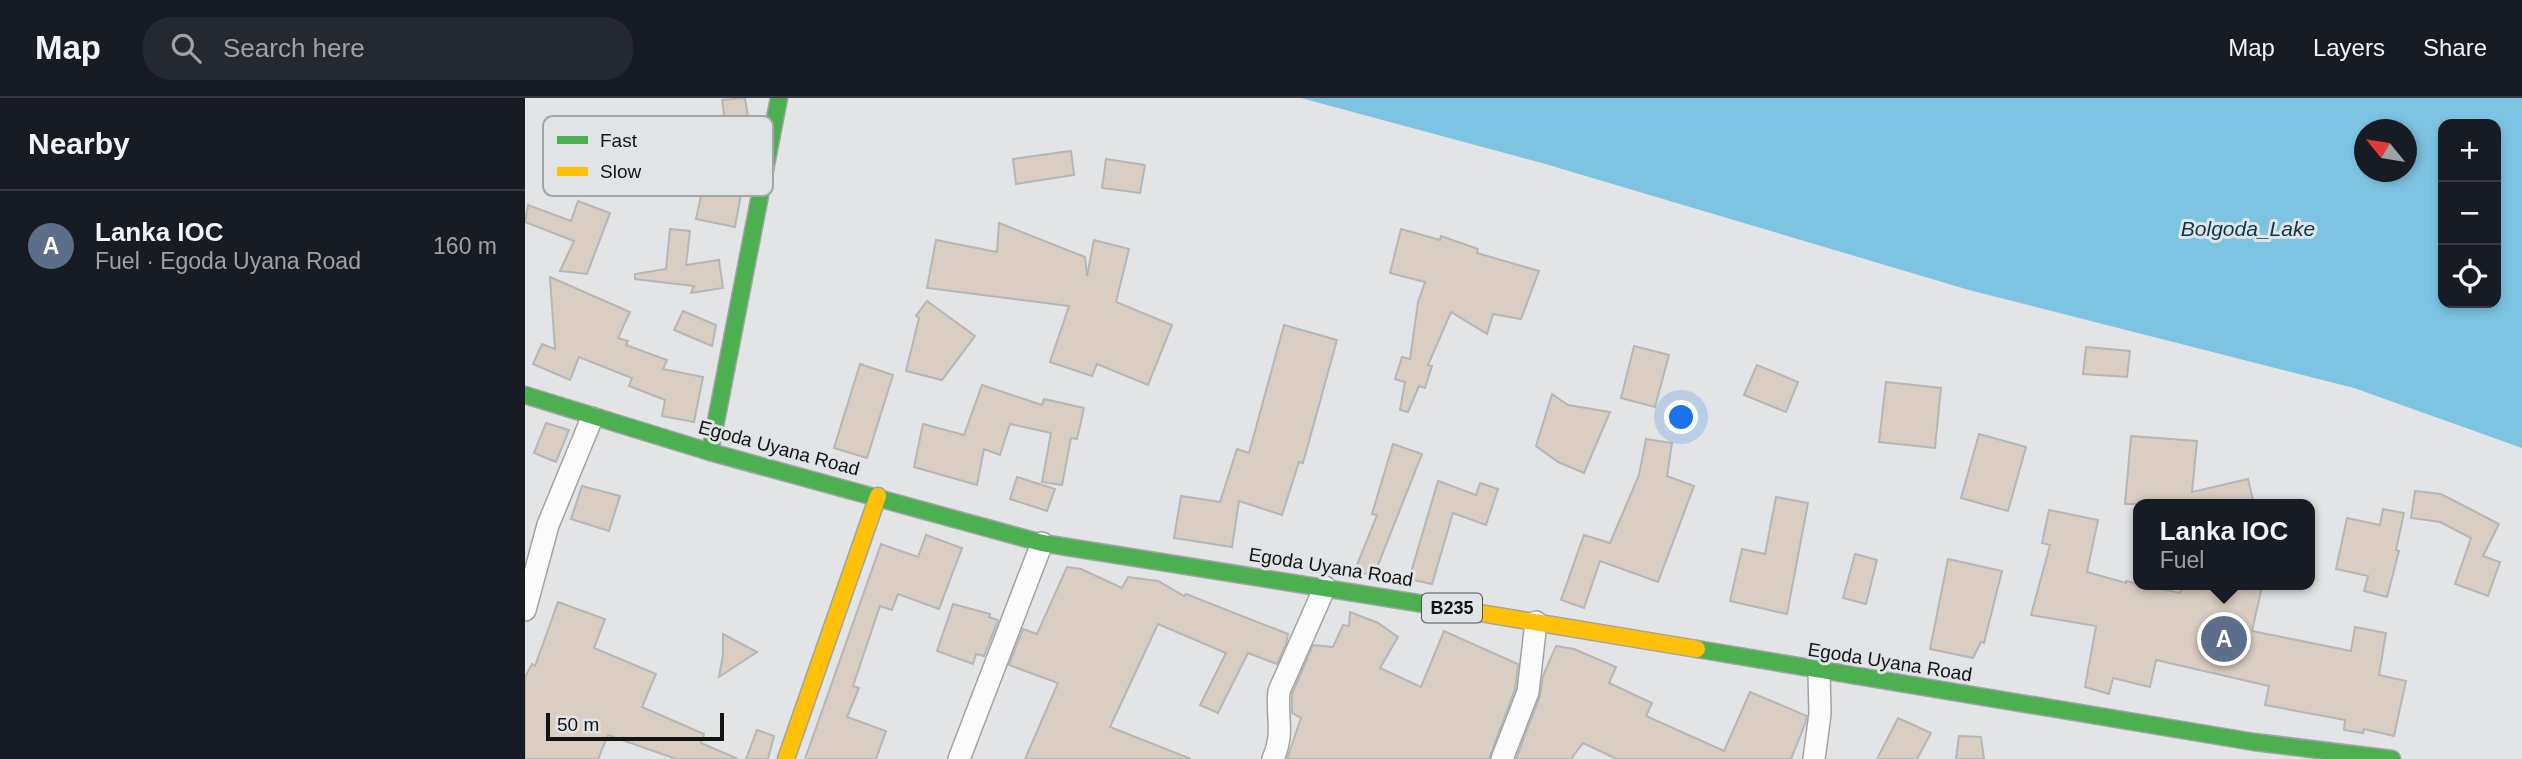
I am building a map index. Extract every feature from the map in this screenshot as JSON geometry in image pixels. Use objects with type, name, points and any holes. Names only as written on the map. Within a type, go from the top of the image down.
[{"type":"main road","points":[[773,129],[779,98]]},
{"type":"main road","points":[[710,452],[760,196]]},
{"type":"main road","name":"Egoda Uyana Road","points":[[525,395],[591,418],[1042,543],[1536,622],[2251,751],[2392,759]]},
{"type":"main road","points":[[786,759],[878,496]]},
{"type":"street","points":[[525,610],[548,525],[591,418]]},
{"type":"street","points":[[959,759],[1042,543]]},
{"type":"street","points":[[1273,759],[1281,741],[1282,725],[1277,707],[1279,691],[1325,587]]},
{"type":"street","points":[[1502,759],[1528,692],[1536,622]]},
{"type":"street","points":[[1814,759],[1820,714],[1819,672]]},
{"type":"water","name":"Bolgoda_Lake","points":[[1301,98],[2522,98],[2522,448],[2354,388],[1969,290],[1542,163]]},
{"type":"building","points":[[745,98],[748,116],[724,116],[722,100]]},
{"type":"building","points":[[1071,151],[1074,175],[1016,184],[1013,159]]},
{"type":"building","points":[[1106,159],[1145,165],[1140,193],[1102,188]]},
{"type":"building","points":[[701,196],[741,196],[735,227],[696,219]]},
{"type":"building","points":[[578,201],[610,213],[587,274],[560,271],[574,241],[525,222],[528,205],[571,221]]},
{"type":"building","points":[[999,223],[1085,257],[1087,276],[1094,240],[1129,249],[1116,302],[1172,325],[1148,385],[1097,364],[1092,376],[1050,362],[1069,306],[927,288],[936,240],[997,252]]},
{"type":"building","points":[[670,229],[690,231],[686,265],[719,260],[723,288],[691,293],[694,286],[635,279],[635,274],[666,269]]},
{"type":"building","points":[[1401,229],[1440,240],[1441,236],[1478,249],[1477,253],[1539,271],[1521,319],[1493,314],[1487,334],[1451,312],[1428,365],[1432,366],[1425,388],[1419,386],[1408,412],[1400,410],[1405,382],[1395,379],[1402,357],[1410,359],[1418,302],[1425,282],[1390,273]]},
{"type":"building","points":[[550,277],[630,312],[618,338],[628,341],[626,345],[667,360],[663,369],[703,377],[694,422],[662,416],[665,400],[629,386],[632,378],[579,357],[570,380],[533,364],[542,344],[555,349]]},
{"type":"building","points":[[927,301],[975,336],[942,380],[906,371],[919,318],[916,316]]},
{"type":"building","points":[[683,311],[716,325],[712,346],[674,330]]},
{"type":"building","points":[[1284,325],[1337,340],[1303,463],[1299,462],[1282,515],[1239,501],[1232,547],[1174,538],[1181,496],[1220,502],[1237,449],[1249,453]]},
{"type":"building","points":[[1634,346],[1669,355],[1655,407],[1621,398]]},
{"type":"building","points":[[2086,347],[2130,351],[2127,377],[2083,374]]},
{"type":"building","points":[[860,364],[893,375],[867,458],[834,448]]},
{"type":"building","points":[[1757,365],[1798,382],[1786,412],[1744,395]]},
{"type":"building","points":[[1886,382],[1941,388],[1935,448],[1879,442]]},
{"type":"building","points":[[982,385],[1042,405],[1044,399],[1084,408],[1077,439],[1071,438],[1062,485],[1042,482],[1051,433],[1010,424],[1000,455],[984,449],[977,485],[914,467],[923,424],[964,435]]},
{"type":"building","points":[[1552,394],[1568,405],[1610,412],[1584,473],[1558,462],[1536,446]]},
{"type":"building","points":[[546,423],[569,430],[556,462],[534,453]]},
{"type":"building","points":[[1979,434],[2026,447],[2008,511],[1961,498]]},
{"type":"building","points":[[2131,436],[2197,441],[2192,492],[2248,479],[2253,499],[2133,499],[2133,504],[2125,504]]},
{"type":"building","points":[[1646,439],[1672,443],[1667,476],[1694,486],[1658,582],[1600,561],[1584,608],[1561,600],[1584,535],[1610,543],[1639,475]]},
{"type":"building","points":[[1393,444],[1422,454],[1374,575],[1363,573],[1355,570],[1377,515],[1372,514]]},
{"type":"building","points":[[1017,477],[1055,489],[1047,511],[1010,499]]},
{"type":"building","points":[[1438,481],[1476,495],[1480,483],[1498,489],[1486,525],[1453,513],[1432,584],[1409,579]]},
{"type":"building","points":[[582,486],[620,496],[609,531],[571,519]]},
{"type":"building","points":[[2415,491],[2441,494],[2499,524],[2483,556],[2500,562],[2488,596],[2455,584],[2471,538],[2440,522],[2411,518]]},
{"type":"building","points":[[1776,497],[1808,503],[1787,614],[1730,601],[1742,549],[1765,554]]},
{"type":"building","points":[[2383,509],[2404,513],[2396,550],[2399,551],[2387,597],[2364,591],[2368,576],[2336,569],[2347,518],[2380,525]]},
{"type":"building","points":[[2049,510],[2098,520],[2087,572],[2133,583],[2133,590],[2166,590],[2180,593],[2181,590],[2261,590],[2252,631],[2351,651],[2355,627],[2386,633],[2379,675],[2406,681],[2394,736],[2364,729],[2363,733],[2344,730],[2345,720],[2265,705],[2269,686],[2156,660],[2150,687],[2113,678],[2109,694],[2085,687],[2096,626],[2031,615],[2050,545],[2042,543]]},
{"type":"building","points":[[926,535],[962,548],[939,609],[898,594],[892,610],[880,606],[853,686],[859,688],[847,717],[886,731],[876,759],[805,759],[881,544],[918,557]]},
{"type":"building","points":[[1855,554],[1877,560],[1866,604],[1843,598]]},
{"type":"building","points":[[1948,559],[2002,571],[1984,643],[1981,642],[1973,658],[1930,649]]},
{"type":"building","points":[[1067,567],[1081,569],[1122,588],[1128,577],[1158,581],[1184,596],[1186,594],[1288,634],[1286,644],[1277,664],[1248,653],[1218,713],[1200,705],[1226,653],[1158,624],[1110,727],[1191,759],[1025,759],[1058,683],[1009,665],[1023,629],[1037,634]]},
{"type":"building","points":[[558,602],[605,619],[594,648],[656,674],[642,707],[704,734],[701,743],[738,759],[676,759],[608,735],[598,759],[525,759],[525,677],[532,664],[535,666]]},
{"type":"building","points":[[953,604],[990,614],[989,617],[998,620],[984,656],[976,654],[973,664],[937,651]]},
{"type":"building","points":[[1350,612],[1378,623],[1398,637],[1380,668],[1421,687],[1444,631],[1518,664],[1515,689],[1489,759],[1287,759],[1301,718],[1292,713],[1292,694],[1313,645],[1333,647],[1343,625],[1349,626]]},
{"type":"building","points":[[723,634],[757,652],[719,677],[723,655]]},
{"type":"building","points":[[1556,646],[1574,649],[1616,667],[1609,683],[1652,703],[1646,716],[1724,751],[1750,692],[1807,716],[1805,724],[1791,759],[1617,759],[1583,743],[1571,759],[1516,759],[1540,696],[1543,676]]},
{"type":"building","points":[[1898,718],[1931,733],[1917,759],[1877,759]]},
{"type":"building","points":[[757,730],[774,736],[768,759],[746,759]]},
{"type":"building","points":[[1959,736],[1981,737],[1984,759],[1956,759]]},
{"type":"traffic: fast","points":[[773,129],[779,98]]},
{"type":"traffic: fast","points":[[710,452],[760,196]]},
{"type":"traffic: fast","points":[[525,395],[710,452],[1042,543],[1474,612]]},
{"type":"traffic: fast","points":[[1697,649],[2254,742],[2392,759]]},
{"type":"traffic: slow","points":[[786,759],[878,496]]},
{"type":"traffic: slow","points":[[1474,612],[1697,649]]},
{"type":"place","name":"Lanka IOC","points":[[2224,639]]}]
